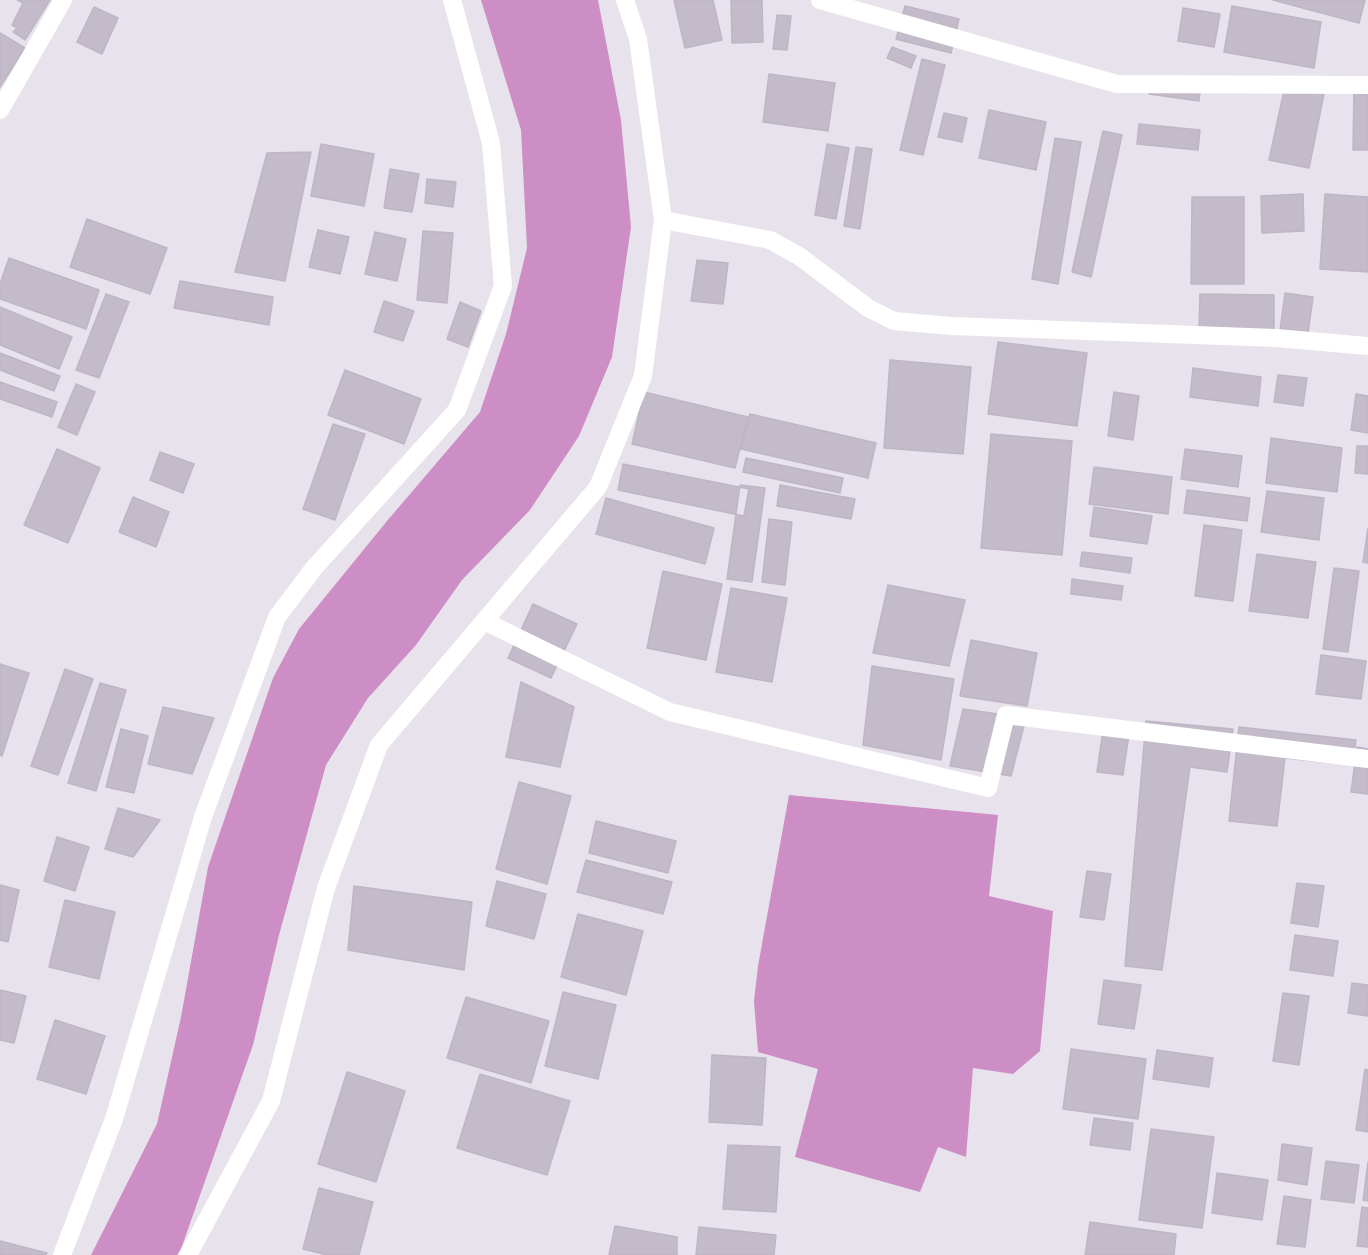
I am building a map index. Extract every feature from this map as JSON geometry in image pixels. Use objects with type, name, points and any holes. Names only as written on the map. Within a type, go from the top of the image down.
[{"type":"street","points":[[0,110],[63,0]]},
{"type":"street","points":[[62,1255],[114,1119],[203,817],[277,617],[314,568],[457,410],[503,286],[491,143],[452,0]]},
{"type":"street","points":[[188,1255],[271,1101],[326,888],[379,745],[598,487],[643,376],[663,220],[638,39],[625,0]]},
{"type":"street","points":[[820,0],[1117,84],[1368,85]]},
{"type":"street","points":[[663,220],[770,240],[799,256],[868,308],[894,321],[952,326],[1276,339],[1368,346]]},
{"type":"street","points":[[484,621],[670,712],[988,788],[1006,715],[1368,759]]},
{"type":"shaded area","points":[[481,0],[598,0],[621,120],[631,227],[612,357],[579,436],[530,510],[462,580],[416,645],[368,698],[326,765],[279,935],[253,1045],[181,1249],[177,1255],[91,1255],[157,1124],[181,1017],[208,867],[273,678],[299,629],[480,412],[506,334],[527,248],[521,130]]},
{"type":"shaded area","points":[[789,795],[998,815],[989,896],[1053,911],[1040,1051],[1013,1074],[973,1068],[966,1157],[938,1147],[920,1192],[795,1157],[818,1069],[758,1052],[754,1001],[758,966]]},
{"type":"building","points":[[17,0],[50,0],[25,40],[13,32],[17,28],[12,25],[23,3]]},
{"type":"building","points":[[674,0],[713,0],[722,40],[685,48]]},
{"type":"building","points":[[731,0],[762,0],[763,42],[732,43]]},
{"type":"building","points":[[1273,0],[1365,0],[1359,23]]},
{"type":"building","points":[[905,6],[959,19],[951,53],[896,39]]},
{"type":"building","points":[[1232,6],[1321,22],[1314,68],[1224,52]]},
{"type":"building","points":[[94,7],[118,18],[102,54],[77,42]]},
{"type":"building","points":[[1183,8],[1220,14],[1214,47],[1178,41]]},
{"type":"building","points":[[777,15],[791,16],[787,50],[773,49]]},
{"type":"building","points":[[0,33],[25,48],[0,87]]},
{"type":"building","points":[[892,47],[916,56],[911,68],[887,58]]},
{"type":"building","points":[[922,59],[945,65],[923,155],[900,150]]},
{"type":"building","points":[[769,74],[835,83],[828,131],[763,122]]},
{"type":"building","points":[[1151,77],[1201,83],[1199,101],[1149,94]]},
{"type":"building","points":[[1285,86],[1324,94],[1309,168],[1269,160]]},
{"type":"building","points":[[1354,89],[1368,89],[1368,150],[1353,150]]},
{"type":"building","points":[[989,110],[1046,122],[1036,170],[979,158]]},
{"type":"building","points":[[944,113],[967,118],[962,142],[938,137]]},
{"type":"building","points":[[1139,124],[1200,130],[1198,150],[1137,144]]},
{"type":"building","points":[[1103,131],[1122,135],[1091,277],[1072,272]]},
{"type":"building","points":[[1055,138],[1081,142],[1058,284],[1032,279]]},
{"type":"building","points":[[321,144],[374,154],[364,206],[311,196]]},
{"type":"building","points":[[827,144],[849,148],[836,219],[815,215]]},
{"type":"building","points":[[856,147],[872,149],[860,229],[844,226]]},
{"type":"building","points":[[311,152],[285,281],[235,272],[267,153]]},
{"type":"building","points":[[390,169],[419,174],[412,212],[384,208]]},
{"type":"building","points":[[427,179],[456,182],[453,207],[425,203]]},
{"type":"building","points":[[1303,194],[1304,231],[1262,233],[1261,196]]},
{"type":"building","points":[[1325,194],[1368,197],[1368,272],[1320,269]]},
{"type":"building","points":[[1192,197],[1244,197],[1244,284],[1191,284]]},
{"type":"building","points":[[87,219],[167,248],[150,294],[70,267]]},
{"type":"building","points":[[318,230],[349,237],[340,274],[309,267]]},
{"type":"building","points":[[423,231],[453,233],[447,303],[417,300]]},
{"type":"building","points":[[375,232],[406,239],[397,281],[365,274]]},
{"type":"building","points":[[9,258],[99,290],[86,329],[0,299],[0,284]]},
{"type":"building","points":[[697,260],[728,263],[723,304],[691,301]]},
{"type":"building","points":[[180,281],[273,297],[269,325],[174,308]]},
{"type":"building","points":[[1285,293],[1313,297],[1307,341],[1279,338]]},
{"type":"building","points":[[106,294],[129,302],[99,378],[76,370]]},
{"type":"building","points":[[1200,294],[1274,295],[1274,333],[1199,332]]},
{"type":"building","points":[[384,301],[414,311],[403,341],[374,332]]},
{"type":"building","points":[[460,302],[481,311],[468,347],[447,339]]},
{"type":"building","points":[[0,307],[72,337],[59,369],[0,345]]},
{"type":"building","points":[[998,342],[1087,353],[1077,426],[988,414]]},
{"type":"building","points":[[0,353],[60,376],[54,391],[0,370]]},
{"type":"building","points":[[890,360],[971,367],[963,454],[884,448]]},
{"type":"building","points":[[1193,368],[1261,377],[1258,406],[1190,397]]},
{"type":"building","points":[[345,370],[421,399],[404,444],[328,415]]},
{"type":"building","points":[[1278,375],[1307,378],[1303,406],[1274,402]]},
{"type":"building","points":[[0,382],[57,402],[52,417],[0,399]]},
{"type":"building","points":[[76,384],[95,392],[77,435],[58,427]]},
{"type":"building","points":[[644,392],[748,417],[735,468],[632,444]]},
{"type":"building","points":[[1114,392],[1139,396],[1133,440],[1108,436]]},
{"type":"building","points":[[1356,394],[1368,396],[1368,433],[1351,430]]},
{"type":"building","points":[[750,414],[876,443],[868,478],[741,449]]},
{"type":"building","points":[[333,424],[365,434],[335,520],[303,509]]},
{"type":"building","points":[[991,434],[1072,441],[1062,555],[981,548]]},
{"type":"building","points":[[1271,438],[1342,448],[1337,492],[1266,483]]},
{"type":"building","points":[[1357,446],[1368,446],[1368,474],[1355,473]]},
{"type":"building","points":[[57,449],[100,468],[68,543],[24,525]]},
{"type":"building","points":[[1185,449],[1242,456],[1238,487],[1181,479]]},
{"type":"building","points":[[160,452],[194,464],[183,493],[150,480]]},
{"type":"building","points":[[746,458],[843,478],[840,493],[743,472]]},
{"type":"building","points":[[623,464],[749,489],[744,516],[618,490]]},
{"type":"building","points":[[1094,467],[1172,477],[1168,514],[1089,504]]},
{"type":"building","points":[[740,485],[765,488],[752,582],[727,579]]},
{"type":"building","points":[[780,485],[855,499],[851,519],[777,506]]},
{"type":"building","points":[[1187,490],[1250,498],[1247,521],[1184,513]]},
{"type":"building","points":[[1267,491],[1324,498],[1319,540],[1261,532]]},
{"type":"building","points":[[133,497],[169,512],[156,547],[119,532]]},
{"type":"building","points":[[606,498],[714,528],[705,564],[596,534]]},
{"type":"building","points":[[1094,507],[1152,516],[1147,544],[1090,536]]},
{"type":"building","points":[[769,519],[792,522],[785,585],[762,582]]},
{"type":"building","points":[[1204,525],[1242,530],[1233,601],[1195,596]]},
{"type":"building","points":[[1368,528],[1368,563],[1363,562]]},
{"type":"building","points":[[1082,552],[1132,558],[1130,573],[1080,566]]},
{"type":"building","points":[[1257,554],[1316,562],[1308,618],[1249,611]]},
{"type":"building","points":[[1334,568],[1359,571],[1348,652],[1323,649]]},
{"type":"building","points":[[663,571],[722,584],[706,660],[647,648]]},
{"type":"building","points":[[1072,579],[1123,586],[1121,600],[1071,594]]},
{"type":"building","points":[[888,585],[965,600],[949,666],[873,653]]},
{"type":"building","points":[[731,588],[787,598],[772,682],[716,672]]},
{"type":"building","points":[[533,604],[577,624],[551,678],[508,658]]},
{"type":"building","points":[[971,640],[1037,653],[1027,706],[960,696]]},
{"type":"building","points":[[1321,655],[1366,661],[1361,699],[1316,694]]},
{"type":"building","points":[[0,664],[29,673],[2,756],[0,755]]},
{"type":"building","points":[[872,666],[954,679],[941,760],[863,745]]},
{"type":"building","points":[[65,669],[93,679],[58,775],[31,766]]},
{"type":"building","points":[[521,682],[574,707],[560,767],[506,757]]},
{"type":"building","points":[[100,683],[126,690],[96,791],[68,783]]},
{"type":"building","points":[[163,707],[214,718],[192,774],[148,764]]},
{"type":"building","points":[[963,709],[1026,718],[1011,776],[950,766]]},
{"type":"building","points":[[1146,721],[1233,729],[1227,772],[1190,767],[1162,970],[1125,966]]},
{"type":"building","points":[[1104,723],[1130,727],[1123,775],[1097,772]]},
{"type":"building","points":[[1239,727],[1356,740],[1352,765],[1285,758],[1277,826],[1229,821]]},
{"type":"building","points":[[121,729],[148,736],[134,793],[106,787]]},
{"type":"building","points":[[1357,747],[1368,749],[1368,794],[1351,792]]},
{"type":"building","points":[[519,782],[571,796],[547,884],[496,869]]},
{"type":"building","points":[[118,808],[160,820],[133,857],[105,849]]},
{"type":"building","points":[[596,821],[676,841],[668,873],[589,853]]},
{"type":"building","points":[[57,837],[89,847],[75,891],[44,881]]},
{"type":"building","points":[[586,860],[672,882],[663,914],[577,892]]},
{"type":"building","points":[[1087,871],[1111,874],[1104,920],[1080,917]]},
{"type":"building","points":[[497,881],[546,894],[534,939],[486,926]]},
{"type":"building","points":[[1297,883],[1324,886],[1318,927],[1291,923]]},
{"type":"building","points":[[0,885],[19,890],[8,942],[0,940]]},
{"type":"building","points":[[354,886],[472,902],[464,970],[348,950]]},
{"type":"building","points":[[65,900],[115,912],[99,979],[49,967]]},
{"type":"building","points":[[578,914],[643,931],[626,995],[561,977]]},
{"type":"building","points":[[1295,935],[1338,941],[1333,976],[1290,970]]},
{"type":"building","points":[[1104,980],[1141,985],[1134,1029],[1098,1024]]},
{"type":"building","points":[[1352,983],[1368,985],[1368,1016],[1348,1013]]},
{"type":"building","points":[[0,990],[26,996],[14,1043],[0,1040]]},
{"type":"building","points":[[563,992],[616,1005],[598,1079],[545,1066]]},
{"type":"building","points":[[1283,993],[1309,996],[1299,1065],[1273,1061]]},
{"type":"building","points":[[466,997],[549,1021],[531,1083],[447,1058]]},
{"type":"building","points":[[55,1020],[105,1036],[86,1094],[37,1079]]},
{"type":"building","points":[[1071,1049],[1146,1059],[1138,1119],[1063,1109]]},
{"type":"building","points":[[1157,1050],[1213,1058],[1209,1087],[1153,1079]]},
{"type":"building","points":[[712,1055],[766,1058],[762,1125],[709,1122]]},
{"type":"building","points":[[1365,1069],[1368,1070],[1368,1132],[1356,1130]]},
{"type":"building","points":[[347,1072],[405,1091],[376,1182],[318,1164]]},
{"type":"building","points":[[480,1074],[570,1101],[547,1175],[457,1148]]},
{"type":"building","points":[[1094,1118],[1133,1123],[1130,1150],[1090,1145]]},
{"type":"building","points":[[1151,1129],[1214,1137],[1202,1228],[1139,1220]]},
{"type":"building","points":[[1282,1144],[1312,1148],[1307,1185],[1278,1180]]},
{"type":"building","points":[[728,1145],[780,1147],[776,1212],[723,1209]]},
{"type":"building","points":[[1326,1161],[1359,1165],[1354,1203],[1321,1199]]},
{"type":"building","points":[[1368,1162],[1368,1201],[1363,1200]]},
{"type":"building","points":[[1217,1173],[1268,1180],[1262,1220],[1212,1213]]},
{"type":"building","points":[[319,1188],[373,1202],[359,1255],[327,1255],[303,1249]]},
{"type":"building","points":[[1284,1196],[1311,1200],[1305,1247],[1277,1244]]},
{"type":"building","points":[[1362,1207],[1368,1208],[1368,1247],[1357,1246]]},
{"type":"building","points":[[1090,1222],[1176,1234],[1174,1255],[1085,1255]]},
{"type":"building","points":[[615,1226],[677,1237],[677,1255],[609,1255]]},
{"type":"building","points":[[699,1227],[776,1235],[774,1255],[696,1255]]},
{"type":"building","points":[[0,1241],[47,1253],[45,1255],[0,1255]]}]
